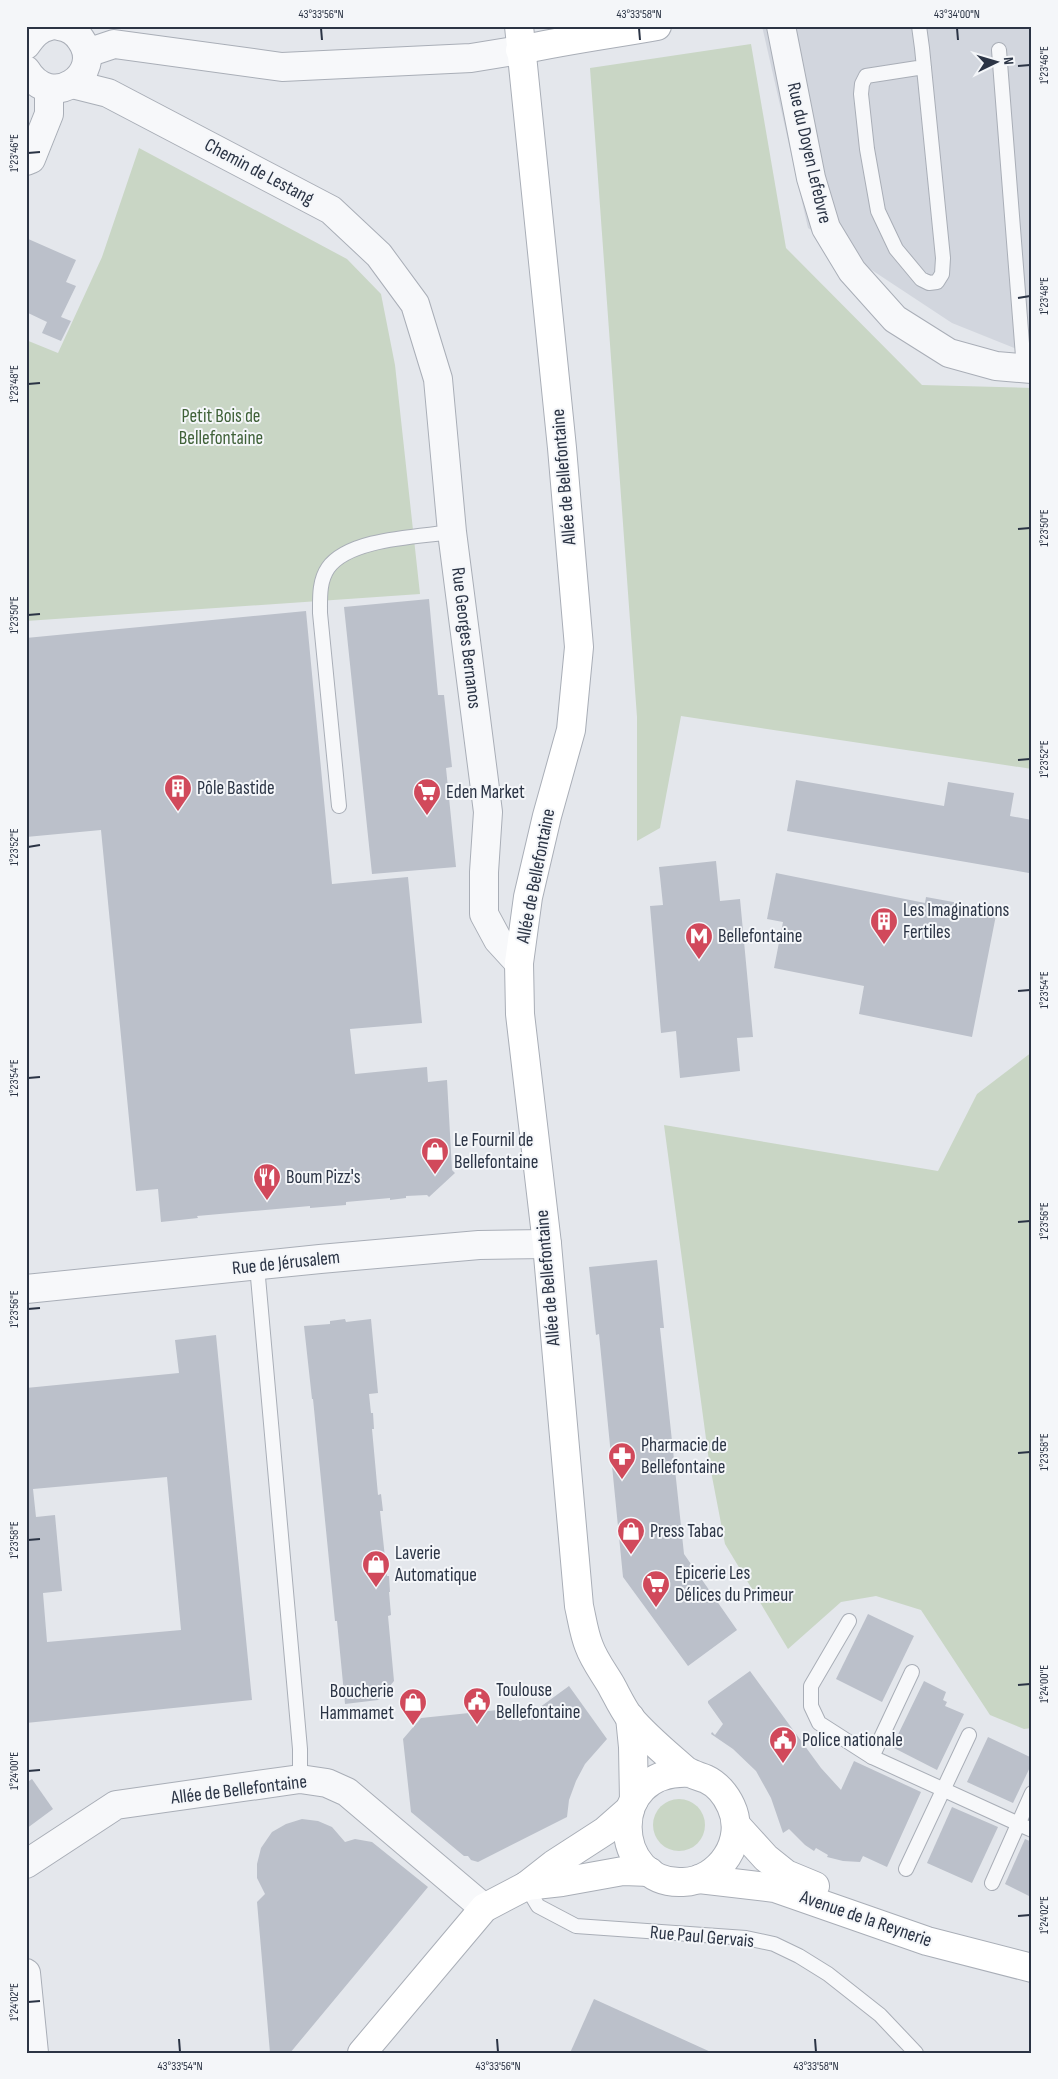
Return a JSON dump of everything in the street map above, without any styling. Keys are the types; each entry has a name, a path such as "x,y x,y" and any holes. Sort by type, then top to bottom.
{"street":[{"path":"26,45 32,36 41,29 50,26"},
{"path":"26,70 39,85 61,86 80,77 86,66 87,53 84,44 73,31 59,26"},
{"path":"87,53 114,44 282,68 471,58 520,38 572,39 598,37 657,26"},
{"name":"Rue du Doyen Lefebvre","path":"781,26 811,178 826,228 852,272 895,319 949,353 996,366 1028,369"},
{"name":"Allée de Bellefontaine","path":"520,38 562,448 579,646 571,730 547,816 528,897 519,964 520,1014 546,1244 579,1606 588,1646 630,1717 664,1752 690,1773"},
{"path":"26,161 31,158 61,86"},
{"name":"Chemin de Lestang","path":"61,86 108,93 331,210 379,255 414,304"},
{"name":"Rue Georges Bernanos","path":"414,304 438,379 452,532 488,812 484,872 484,914 498,940 519,964"},
{"name":"Rue de Jérusalem","path":"26,1289 478,1245 546,1244"},
{"name":"Allée de Bellefontaine","path":"630,1717 634,1747 632,1805"},
{"path":"362,2053 484,1908 526,1886 554,1864 605,1832 632,1805 640,1791 657,1778 679,1773 690,1773 707,1779 722,1791 732,1807 736,1826 734,1843 727,1858 715,1871 699,1879 682,1882 666,1880 650,1872 638,1860 629,1844 627,1827 632,1805"},
{"name":"Allée de Bellefontaine","path":"26,1864 116,1805 300,1779 327,1783 347,1792 484,1908"},
{"name":"Avenue de la Reynerie","path":"736,1826 766,1858 786,1874 867,1906 1032,1950"},
{"path":"526,1886 562,1882 623,1871 650,1872"},
{"name":"Avenue de la Reynerie","path":"699,1879 774,1888 927,1941 1032,1968"},
{"path":"26,1973 34,2053"}],"lane":[{"path":"919,26 924,68 943,258 942,274 937,282 921,279 896,249 878,211 867,150 861,94 862,84 866,76 924,68"},
{"path":"1000,50 1028,369"},
{"path":"339,806 320,613 320,592 328,568 347,552 380,542 452,532"},
{"path":"257,1266 300,1749 300,1779"},
{"path":"849,1621 811,1686 811,1706 819,1723 872,1757 1032,1830"},
{"path":"872,1757 912,1672"},
{"path":"906,1869 969,1735"},
{"path":"992,1882 1032,1793"},
{"name":"Rue Paul Gervais","path":"526,1886 538,1906 576,1926 746,1938 774,1944 799,1956 828,1974 880,2015 916,2053"}],"shaded area":[{"path":"762,26 1032,26 1032,355 952,323 808,228"}],"green space":[{"path":"751,44 786,248 922,385 1032,388 1032,769 681,716 660,828 637,841 637,717 590,68"},
{"name":"Petit Bois de Bellefontaine","path":"139,148 347,259 381,294 395,365 420,594 26,621 26,340 58,353 102,257"},
{"path":"1032,1052 1032,1728 1024,1729 990,1715 921,1610 876,1596 841,1602 788,1649 725,1544 709,1461 664,1125 938,1171 977,1094"},
{"path":"674,1799 684,1799 694,1803 701,1810 705,1825 701,1840 694,1847 684,1851 674,1851 664,1847 657,1840 653,1830 653,1820 657,1810 664,1803"}],"building":[{"path":"26,238 76,260 66,282 76,286 61,317 71,321 61,341 42,333 47,322 26,312"},
{"path":"429,599 438,695 444,695 452,767 446,768 456,867 372,874 344,607"},
{"path":"306,611 332,884 408,877 422,1023 350,1029 355,1074 427,1067 428,1082 447,1080 452,1170 455,1173 429,1197 427,1195 406,1196 406,1198 390,1200 390,1198 346,1202 346,1205 310,1208 310,1206 197,1216 198,1218 161,1222 158,1189 136,1191 101,830 26,837 26,638"},
{"path":"796,780 944,806 948,782 1014,793 1010,816 1032,820 1032,857 1029,873 787,831"},
{"path":"716,861 720,901 740,899 753,1037 737,1038 740,1071 680,1078 676,1031 661,1033 650,906 663,905 659,867"},
{"name":"Les Imaginations Fertiles","path":"776,873 925,903 926,897 997,910 972,1037 859,1014 864,986 774,968 783,922 767,919"},
{"path":"657,1260 664,1328 660,1328 684,1554 737,1630 688,1666 623,1577 599,1334 596,1335 589,1267"},
{"path":"345,1319 346,1322 371,1319 378,1393 369,1394 371,1413 373,1413 374,1429 372,1429 378,1495 381,1494 383,1511 380,1511 387,1576 389,1576 391,1615 388,1616 394,1681 378,1700 345,1704 304,1326 330,1324 330,1321"},
{"path":"216,1335 252,1700 26,1723 26,1388 179,1373 175,1340","holes":["167,1477 181,1630 47,1642 43,1593 62,1591 55,1515 36,1517 33,1489"]},
{"path":"868,1614 914,1636 882,1702 836,1679"},
{"name":"Police nationale","path":"750,1671 821,1768 841,1790 854,1761 921,1792 887,1867 863,1856 860,1862 843,1861 827,1857 828,1855 816,1848 814,1851 805,1845 789,1829 783,1833 771,1798 756,1771 733,1749 711,1734 712,1732 715,1735 723,1724 708,1701"},
{"path":"924,1681 946,1692 943,1700 947,1702 945,1706 964,1714 937,1770 892,1747"},
{"path":"569,1686 607,1739 585,1764 576,1781 569,1800 567,1817 478,1862 471,1860 468,1856 464,1856 411,1812 403,1739 421,1718 517,1708 519,1721 521,1721"},
{"path":"988,1737 1032,1758 1032,1763 1013,1803 967,1782"},
{"path":"32,1779 53,1809 26,1829 26,1783"},
{"path":"952,1807 998,1827 972,1883 927,1863"},
{"path":"302,1819 318,1821 332,1827 345,1842 355,1839 372,1842 428,1887 290,2053 270,2053 257,1902 265,1894 257,1878 257,1864 261,1848 272,1832 286,1824"},
{"path":"1025,1839 1032,1842 1032,1889 1029,1896 1005,1884"},
{"path":"594,1999 713,2053 570,2053"}],"place":[{"name":"Pôle Bastide","path":"178,812"},
{"name":"Eden Market","path":"427,816"},
{"name":"Les Imaginations Fertiles","path":"884,945"},
{"name":"Bellefontaine","path":"699,960"},
{"name":"Le Fournil de Bellefontaine","path":"435,1175"},
{"name":"Boum Pizz's","path":"267,1201"},
{"name":"Pharmacie de Bellefontaine","path":"622,1480"},
{"name":"Press Tabac","path":"631,1555"},
{"name":"Laverie Automatique","path":"376,1588"},
{"name":"Epicerie Les Délices du Primeur","path":"656,1608"},
{"name":"Toulouse Bellefontaine","path":"477,1725"},
{"name":"Boucherie Hammamet","path":"413,1726"},
{"name":"Police nationale","path":"783,1764"}]}
